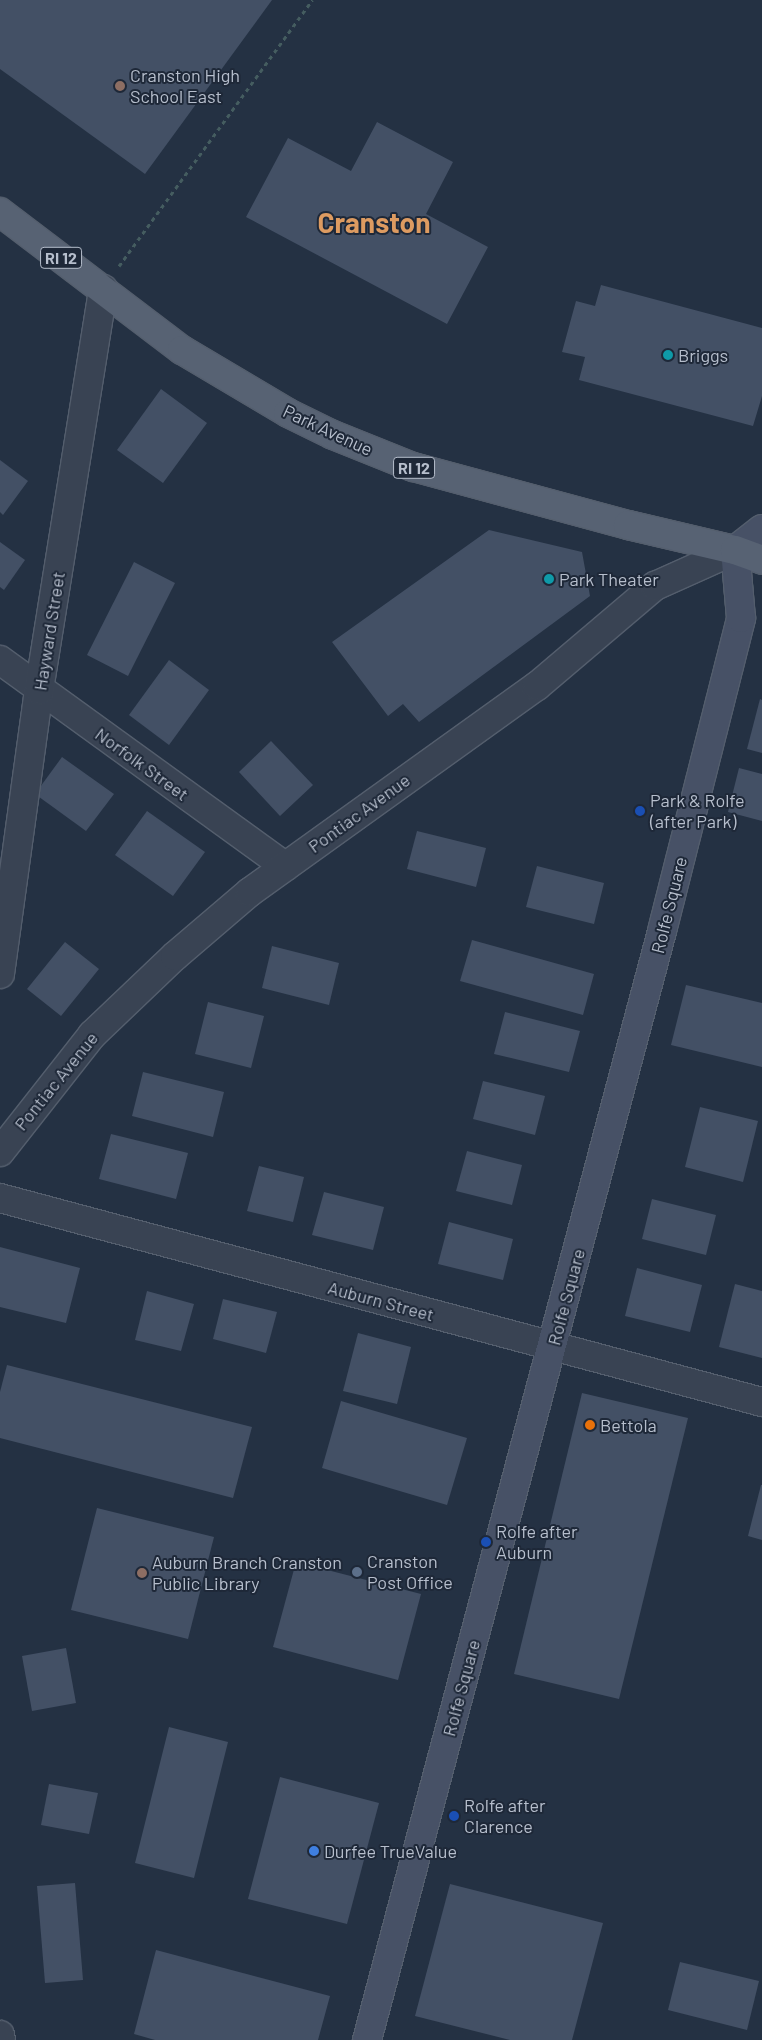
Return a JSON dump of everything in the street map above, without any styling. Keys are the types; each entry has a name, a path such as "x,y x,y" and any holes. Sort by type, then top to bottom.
{"main road":[{"name":"Park Avenue","path":"0,212 182,350 288,413 334,435 413,467 628,525 734,550 762,560"},
{"name":"Pontiac Avenue","path":"734,550 762,529"},
{"name":"Rolfe Square","path":"367,2040 552,1346 741,618 734,550"}],"street":[{"name":"Hayward Street","path":"0,974 39,690 103,289"},
{"name":"Pontiac Avenue","path":"0,1152 92,1035 175,956 285,866 537,686 655,586 734,550"},
{"name":"Norfolk Street","path":"0,660 285,866"},
{"name":"Auburn Street","path":"0,1198 762,1402"},
{"path":"0,2040 0,2035 19,2040"}],"path":[{"path":"103,289 312,0"}],"building":[{"path":"0,0 272,0 145,174 0,69"},
{"path":"377,122 453,162 426,214 488,247 447,324 246,217 288,138 351,171"},
{"name":"Briggs","path":"601,285 762,328 762,396 753,426 579,380 585,357 562,352 576,301 595,306"},
{"path":"161,389 207,423 163,483 117,450"},
{"path":"0,460 28,481 3,515 0,512"},
{"path":"489,530 582,552 590,596 419,722 403,704 388,716 332,642"},
{"path":"0,542 25,560 4,590 0,587"},
{"path":"134,562 175,583 128,676 87,655"},
{"path":"169,660 209,690 169,745 129,715"},
{"path":"760,699 762,700 762,753 747,749"},
{"path":"271,741 313,785 280,816 239,772"},
{"path":"62,757 114,794 86,831 35,794"},
{"path":"739,768 762,774 762,821 728,812"},
{"path":"147,811 205,852 173,896 115,855"},
{"path":"417,831 486,848 476,887 407,869"},
{"path":"537,866 604,883 594,924 526,907"},
{"path":"472,940 594,974 583,1015 460,981"},
{"path":"65,942 99,969 61,1016 27,989"},
{"path":"272,946 339,963 329,1005 262,988"},
{"path":"686,985 762,1003 762,1067 671,1045"},
{"path":"208,1002 264,1016 251,1068 195,1054"},
{"path":"505,1012 580,1031 569,1072 494,1054"},
{"path":"143,1072 224,1092 213,1137 132,1116"},
{"path":"483,1081 545,1096 535,1135 473,1119"},
{"path":"700,1107 758,1121 743,1182 685,1167"},
{"path":"111,1134 188,1153 176,1199 99,1179"},
{"path":"467,1151 522,1165 512,1205 456,1191"},
{"path":"259,1166 304,1177 293,1222 247,1211"},
{"path":"324,1192 384,1207 373,1250 312,1235"},
{"path":"652,1199 716,1215 706,1255 642,1239"},
{"path":"449,1222 513,1239 503,1280 438,1264"},
{"path":"0,1247 80,1268 66,1323 0,1307"},
{"path":"637,1268 702,1285 690,1332 625,1316"},
{"path":"735,1284 762,1291 762,1358 719,1347"},
{"path":"147,1291 194,1304 181,1351 135,1340"},
{"path":"223,1299 277,1312 266,1353 213,1339"},
{"path":"358,1333 411,1347 397,1404 343,1391"},
{"path":"7,1365 252,1427 233,1498 0,1438 0,1392"},
{"path":"582,1393 688,1418 619,1699 514,1674"},
{"path":"341,1401 467,1438 447,1505 322,1468"},
{"path":"762,1485 762,1540 748,1536"},
{"name":"Auburn Branch Cranston Public Library","path":"97,1508 214,1537 188,1639 71,1610"},
{"path":"296,1562 421,1594 398,1680 273,1647"},
{"path":"66,1648 76,1703 32,1711 22,1656"},
{"path":"169,1727 228,1742 194,1878 135,1863"},
{"name":"Durfee TrueValue","path":"280,1777 379,1803 347,1924 248,1899"},
{"path":"49,1784 98,1793 89,1834 41,1825"},
{"path":"75,1883 83,1980 45,1983 37,1886"},
{"path":"450,1884 603,1923 572,2040 510,2040 415,2016"},
{"path":"156,1950 330,1996 318,2040 155,2040 134,2034"},
{"path":"680,1962 759,1981 747,2030 668,2010"}],"place":[{"name":"Cranston High School East","path":"120,86"},
{"name":"Briggs","path":"668,355"},
{"name":"Park Theater","path":"549,579"},
{"name":"Park & Rolfe (after Park)","path":"640,811"},
{"name":"Bettola","path":"590,1425"},
{"name":"Rolfe after Auburn","path":"486,1542"},
{"name":"Cranston Post Office","path":"357,1572"},
{"name":"Auburn Branch Cranston Public Library","path":"142,1573"},
{"name":"Rolfe after Clarence","path":"454,1816"},
{"name":"Durfee TrueValue","path":"314,1851"}],"district":[{"name":"Cranston","path":"374,222"}]}
